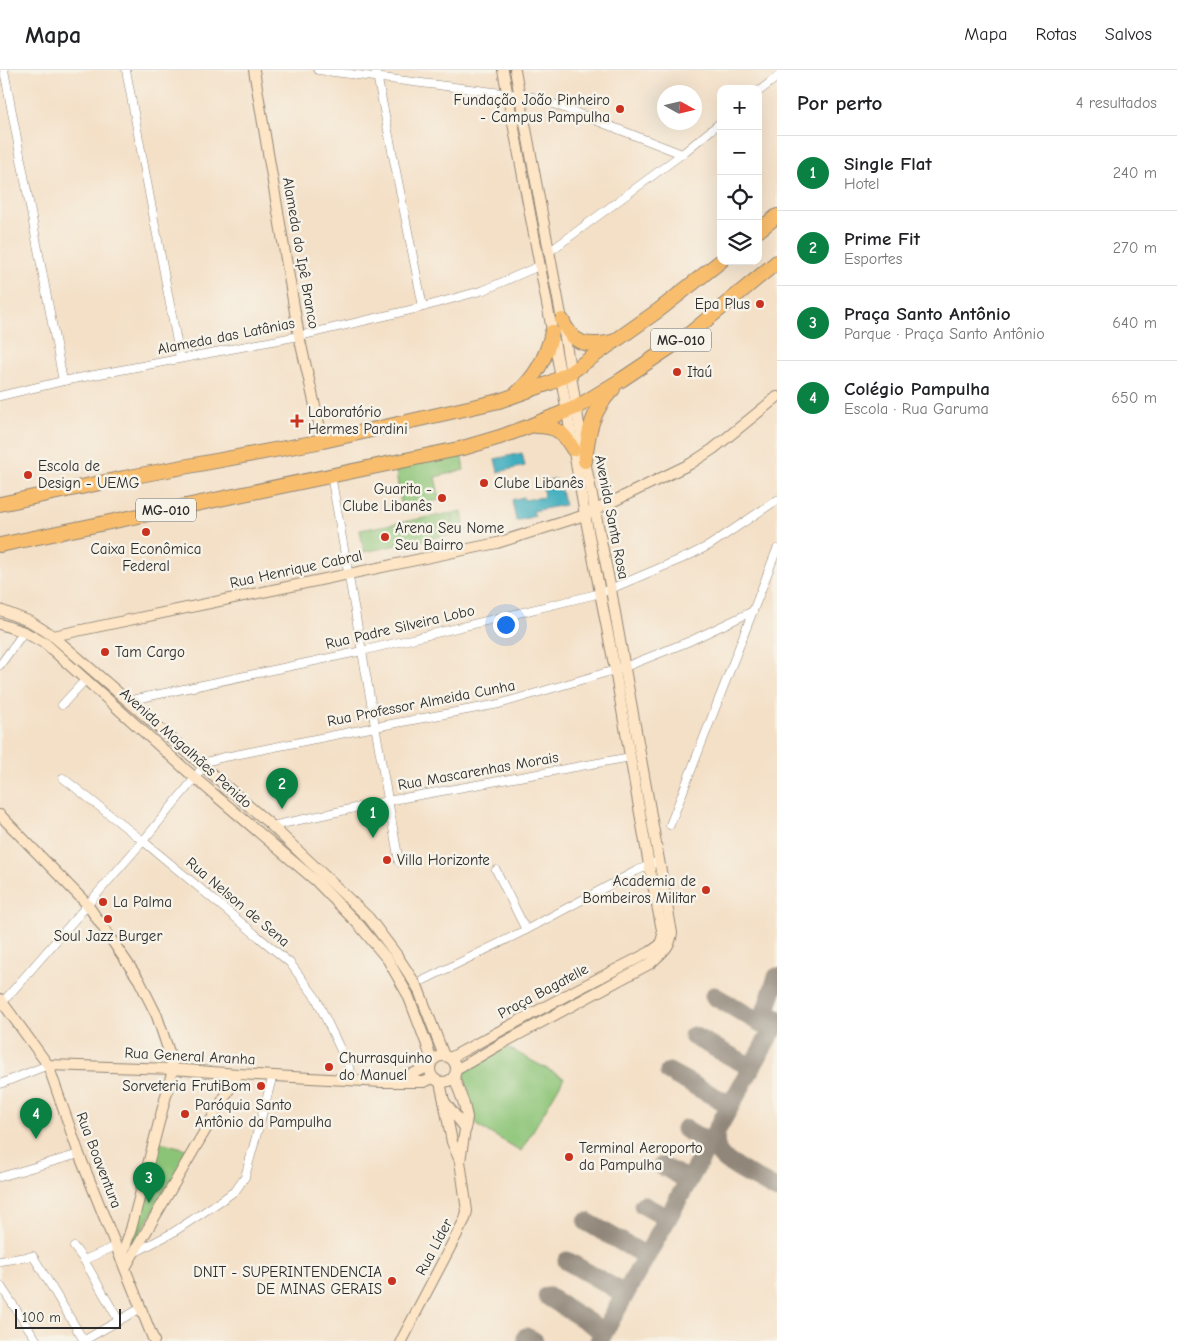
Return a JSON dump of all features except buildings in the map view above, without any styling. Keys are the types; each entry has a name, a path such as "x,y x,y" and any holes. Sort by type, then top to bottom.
{"highway":[{"path":"762,228 777,216"},
{"name":"MG-010","path":"0,545 463,448 500,437 572,410 621,380 687,336 777,262"},
{"name":"MG-010","path":"0,504 124,478 323,441 513,397 566,375 659,310 717,264"},
{"path":"562,320 571,336 578,341 598,345 615,341"},
{"path":"513,397 526,385 541,363 547,352 552,332"},
{"path":"585,461 587,441 593,418 605,397 621,380"},
{"path":"530,426 547,426 560,431 573,449"}],"street":[{"path":"4,70 62,381"},
{"path":"126,70 180,358"},
{"name":"Alameda do Ipê Branco","path":"254,70 299,336 323,441"},
{"path":"318,70 377,74 546,100 682,154"},
{"name":"Avenida Santa Rosa","path":"503,70 552,332 566,375"},
{"name":"Avenida Santa Rosa","path":"515,70 562,320 566,375 572,410 596,511 611,590 631,757 672,933 671,941 667,948 651,963"},
{"path":"377,74 423,307"},
{"path":"762,89 777,77"},
{"path":"549,252 682,154 717,125"},
{"name":"Alameda das Latânias","path":"0,396 62,381 299,336 423,307 484,290 539,266"},
{"name":"Rua Henrique Cabral","path":"53,636 497,543 585,515 690,464 777,397"},
{"name":"Avenida Santa Rosa","path":"572,410 573,449 601,593 620,669 654,862 663,934 660,945 650,952"},
{"path":"331,475 399,862"},
{"name":"Rua Padre Silveira Lobo","path":"127,701 362,651 611,590 710,545 777,500"},
{"path":"670,825 777,549"},
{"name":"Avenida Magalhães Penido","path":"0,610 31,622 53,636 272,826 369,918 418,988 447,1057"},
{"name":"Rua Professor Almeida Cunha","path":"203,766 210,761 220,758 499,704 620,669 690,641 753,612"},
{"name":"Avenida Magalhães Penido","path":"0,624 24,632 46,644 195,778 316,881 359,925 388,960 408,995 427,1045 431,1064"},
{"path":"0,665 24,632"},
{"path":"62,705 86,679"},
{"name":"Rua Mascarenhas Morais","path":"272,826 387,801 631,757"},
{"path":"1,1001 143,840 203,766"},
{"name":"Rua Nelson de Sena","path":"63,778 143,840 290,963 316,998 355,1080"},
{"path":"0,815 87,904 139,980 157,1016 170,1055 173,1069 123,1263"},
{"path":"424,980 526,930 654,862"},
{"path":"496,870 526,930"},
{"name":"Praça Bagatelle","path":"447,1057 650,952"},
{"name":"Praça Bagatelle","path":"455,1074 506,1041 651,963"},
{"name":"Rua Boaventura","path":"1,1001 48,1065 79,1154 154,1341"},
{"path":"447,1057 456,1066 455,1074 448,1082 437,1080 431,1075 431,1064 437,1058 447,1057"},
{"name":"Rua General Aranha","path":"382,1082 410,1075 431,1064"},
{"name":"Rua General Aranha","path":"0,1084 48,1065 173,1069 382,1082 424,1082 437,1080"},
{"path":"123,1263 132,1254 238,1074"},
{"name":"Rua Líder","path":"455,1074 467,1117 460,1161"},
{"path":"132,1254 172,1233 236,1190 245,1177 273,1075"},
{"name":"Rua Líder","path":"401,1341 465,1219 467,1211 460,1161 452,1142 444,1101 437,1080"},
{"name":"Rua Líder","path":"444,1101 466,1129"},
{"path":"0,1177 79,1154"},
{"path":"84,1260 116,1246"},
{"path":"74,1247 84,1260 119,1321"},
{"path":"0,1261 33,1256 84,1341 141,1308"},
{"path":"0,1285 37,1341"}],"green space":[{"path":"461,453 464,470 435,477 440,500 402,508 395,467"},
{"path":"462,511 465,531 455,533 452,513"},
{"path":"451,513 454,534 364,552 360,530"},
{"path":"501,1044 564,1078 521,1151 476,1125 460,1076 463,1065"},
{"path":"157,1141 190,1150 126,1256"}],"water":[{"path":"522,453 525,466 498,472 495,459"},
{"path":"554,479 558,481 565,505 533,511 535,516 516,521 512,500 523,497 524,500 544,497 542,482"}],"taxiway":[{"path":"777,977 765,1013 777,1019"},
{"path":"714,996 773,1030"},
{"path":"599,1341 777,1022"},
{"path":"693,1036 751,1067"},
{"path":"669,1072 730,1105"},
{"path":"685,1129 709,1143"},
{"path":"716,1130 717,1150 723,1157 777,1190"},
{"path":"662,1166 688,1180"},
{"path":"643,1205 667,1218"},
{"path":"587,1222 646,1256"},
{"path":"567,1261 625,1294"},
{"path":"547,1296 604,1332"},
{"path":"526,1337 534,1341"}],"place":[{"name":"Fundação João Pinheiro - Campus Pampulha","path":"620,109"},
{"name":"Epa Plus","path":"760,304"},
{"name":"Itaú","path":"677,372"},
{"name":"Laboratório Hermes Pardini","path":"297,421"},
{"name":"Escola de Design - UEMG","path":"28,475"},
{"name":"Clube Libanês","path":"484,483"},
{"name":"Guarita - Clube Libanês","path":"442,498"},
{"name":"Caixa Econômica Federal","path":"146,532"},
{"name":"Arena Seu Nome Seu Bairro","path":"385,537"},
{"name":"Tam Cargo","path":"105,652"},
{"name":"Prime Fit","path":"282,809"},
{"name":"Single Flat","path":"373,838"},
{"name":"Villa Horizonte","path":"387,860"},
{"name":"Academia de Bombeiros Militar","path":"706,890"},
{"name":"La Palma","path":"103,902"},
{"name":"Soul Jazz Burger","path":"108,919"},
{"name":"Churrasquinho do Manuel","path":"329,1067"},
{"name":"Sorveteria FrutiBom","path":"261,1086"},
{"name":"Paróquia Santo Antônio da Pampulha","path":"185,1114"},
{"name":"Colégio Pampulha","path":"36,1139"},
{"name":"Terminal Aeroporto da Pampulha","path":"569,1157"},
{"name":"Praça Santo Antônio","path":"149,1203"},
{"name":"DNIT - SUPERINTENDENCIA DE MINAS GERAIS","path":"392,1281"}]}
